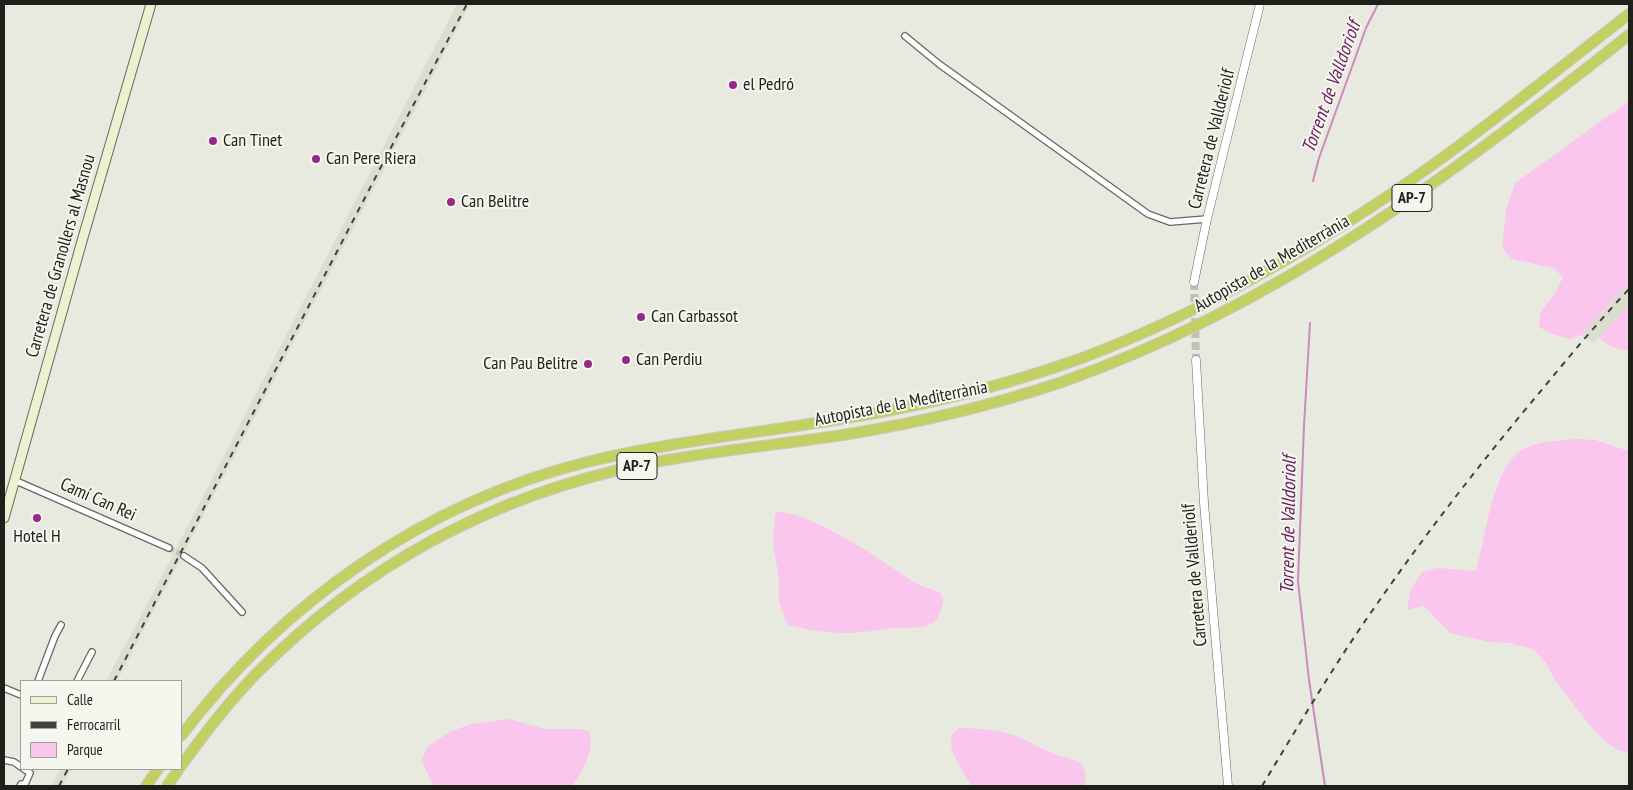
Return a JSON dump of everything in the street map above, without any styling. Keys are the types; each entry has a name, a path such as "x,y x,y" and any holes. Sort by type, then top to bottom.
{"highway":[{"name":"Autopista de la Mediterrània","path":"182,735 239,667 276,630 308,602 367,559 435,519 525,481 586,463 643,451 843,419 936,401 985,389 1037,373 1125,341 1172,320 1242,284 1302,250 1356,216 1445,155 1629,14"},
{"name":"Autopista de la Mediterrània","path":"182,764 225,708 288,644 322,614 378,572 442,535 507,504 589,477 646,464 845,434 940,416 1028,393 1132,355 1217,316 1288,278 1372,225 1499,135 1629,35"},
{"path":"146,786 157,770"},
{"name":"Autopista de la Mediterrània","path":"167,786 178,770"}],"main road":[{"name":"Carretera de Granollers al Masnou","path":"4,518 151,4"}],"street":[{"name":"Carretera de Vallderiolf","path":"1194,282 1207,219 1260,4"},
{"path":"905,36 939,64 1148,214 1170,222 1207,219"},
{"name":"Carretera de Vallderiolf","path":"1196,360 1204,503 1228,786"},
{"name":"Camí Can Rei","path":"14,480 169,548"},
{"path":"184,556 202,568 242,612"},
{"path":"38,680 61,625"},
{"path":"78,680 92,652"},
{"path":"4,688 20,696"},
{"path":"4,760 14,762 20,766"},
{"path":"20,786 25,784 30,773 26,770"}],"shaded area":[{"path":"457,4 470,4 118,680 107,680"},
{"path":"1629,283 1629,305 1594,343 1581,335"},
{"path":"59,770 70,770 62,786 51,786"}],"green space":[{"path":"1629,101 1629,283 1581,335 1570,339 1552,334 1539,327 1540,313 1555,293 1563,277 1553,268 1512,259 1502,248 1506,211 1515,183"},
{"path":"1629,305 1629,351 1612,347 1599,338"},
{"path":"1576,439 1595,440 1629,451 1629,753 1618,750 1605,741 1592,728 1554,679 1546,663 1533,649 1450,633 1424,606 1407,610 1411,589 1422,572 1438,568 1476,571 1496,490 1502,475 1519,452 1539,444"},
{"path":"777,512 791,514 826,528 863,548 921,586 940,593 943,601 938,617 931,624 922,627 854,633 825,632 788,625 779,601 779,578 773,543 775,515"},
{"path":"509,719 545,729 580,729 589,731 590,746 587,760 572,786 434,786 422,759 427,747 448,733 470,724"},
{"path":"960,728 1007,733 1044,750 1075,760 1084,769 1086,778 1084,786 972,786 954,756 952,747 951,739"}],"waterway":[{"name":"Torrent de Valldoriolf","path":"1313,181 1319,158 1366,28 1378,4"},
{"name":"Torrent de Valldoriolf","path":"1310,323 1298,581 1309,680 1325,786"}],"tunnel":[{"path":"1194,282 1196,360"},
{"path":"169,548 184,556"}],"railway":[{"path":"115,680 467,4"},
{"path":"1262,786 1347,649 1417,548 1523,412 1629,289"},
{"path":"59,786 67,770"}],"place":[{"name":"el Pedró","path":"733,85"},
{"name":"Can Tinet","path":"213,141"},
{"name":"Can Pere Riera","path":"316,159"},
{"name":"Can Belitre","path":"451,202"},
{"name":"Can Carbassot","path":"641,317"},
{"name":"Can Perdiu","path":"626,360"},
{"name":"Can Pau Belitre","path":"588,364"},
{"name":"Hotel H","path":"37,518"}]}
